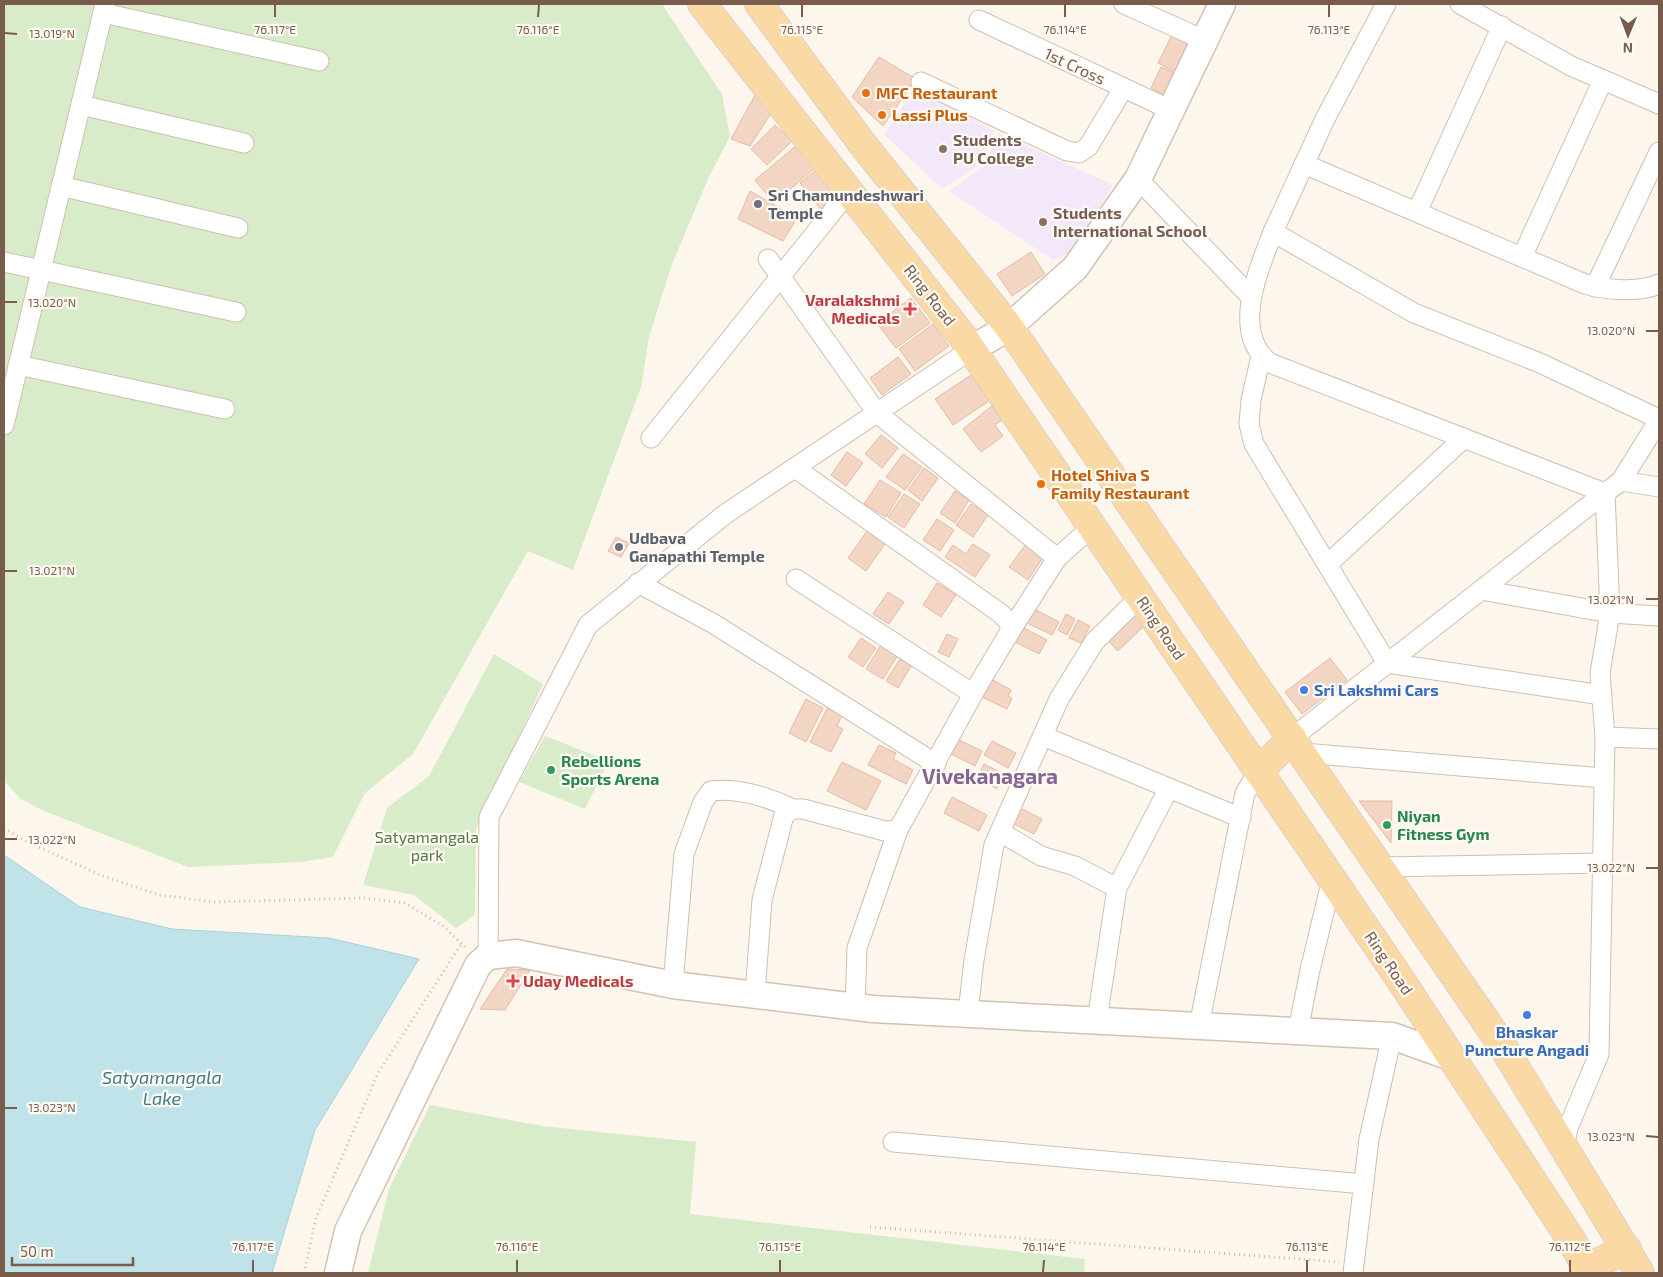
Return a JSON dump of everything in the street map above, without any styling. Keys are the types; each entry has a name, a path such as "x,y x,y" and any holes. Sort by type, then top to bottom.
{"main road":[{"name":"Ring Road","path":"702,4 972,349 1451,1057 1572,1241 1587,1272"},
{"path":"759,4 864,146 1009,327 1502,1045 1640,1273"},
{"path":"1259,771 1298,746"},
{"path":"1587,1272 1627,1249"}],"street":[{"path":"1124,4 1204,40"},
{"path":"338,1273 348,1231 483,961 490,816 588,625 724,515 972,349 1009,327 1075,268 1138,179 1222,4"},
{"path":"1386,4 1325,119 1273,232 1251,297 1250,313 1254,345 1261,356 1270,363 1605,493"},
{"path":"1460,4 1571,66 1659,104"},
{"path":"4,425 6,403 18,365 104,8 319,61"},
{"name":"1st Cross","path":"979,20 1122,89 1171,110"},
{"path":"1418,212 1502,26"},
{"path":"1522,257 1603,80"},
{"path":"921,82 1067,151 1079,153 1088,147 1122,89"},
{"path":"81,105 244,142"},
{"path":"1595,287 1659,152"},
{"path":"1304,164 1595,287 1640,288 1659,284"},
{"path":"1138,179 1251,297"},
{"path":"61,186 238,228"},
{"path":"651,438 849,191"},
{"path":"1273,232 1414,313 1540,363 1659,420 1621,481 1388,663 1298,746"},
{"path":"768,259 877,413 1057,558"},
{"path":"4,262 236,312"},
{"path":"1261,356 1251,400 1249,424 1254,444 1388,663"},
{"path":"18,365 225,409"},
{"path":"1328,564 1464,438"},
{"path":"795,468 1000,613 1008,621 1011,630"},
{"path":"1621,481 1659,486"},
{"path":"1564,1148 1568,1128 1599,1054 1605,737 1600,673 1610,613 1605,493"},
{"path":"855,1006 857,948 898,830 973,694 1057,558 1092,527"},
{"path":"796,579 973,694"},
{"path":"638,584 714,624 936,764"},
{"path":"1481,590 1610,613 1659,616"},
{"path":"968,1014 974,960 994,846 1059,699 1095,641 1140,596"},
{"path":"1388,663 1602,695"},
{"path":"1043,736 1241,818"},
{"path":"1605,737 1659,739"},
{"path":"1298,746 1604,778"},
{"path":"1199,1026 1245,793 1259,771"},
{"path":"1097,1020 1117,888 1169,788"},
{"path":"673,985 684,854 703,802 711,791 721,790 755,795 793,809 885,831 898,830"},
{"path":"754,994 762,900 784,815 793,809"},
{"path":"1000,832 1041,856 1075,866 1117,888"},
{"path":"1381,867 1603,862"},
{"path":"1298,1031 1310,970 1332,879"},
{"path":"483,961 516,953 673,985 855,1006 968,1014 1392,1036 1451,1057"},
{"path":"1354,1268 1369,1139 1392,1036"},
{"path":"893,1142 1364,1184"}],"path":[{"path":"4,828 23,840 103,876 159,895 214,902 365,898 405,903 442,926 483,961"},
{"path":"304,1273 316,1218 378,1073 462,943"},
{"path":"870,1227 1354,1268"}],"shaded area":[{"name":"Students PU College","path":"915,88 994,131 979,165 942,189 884,134"},
{"name":"Students International School","path":"999,133 1113,185 1070,253 1053,260 949,191 983,167"}],"green space":[{"path":"4,4 662,4 722,94 730,136 708,179 672,264 649,337 641,387 573,570 528,551 413,754 365,793 333,857 301,862 188,867 44,811 21,799 4,781"},
{"name":"Satyamangala park","path":"494,654 543,684 476,829 475,915 456,928 414,895 363,885 387,808 429,776"},
{"path":"545,736 609,761 585,809 519,782"},
{"path":"430,1105 542,1126 696,1142 690,1214 1085,1259 1084,1273 368,1273 389,1189"}],"water":[{"name":"Satyamangala Lake","path":"4,855 80,907 172,929 329,938 419,959 315,1130 272,1273 4,1273"}],"building":[{"path":"1172,35 1192,45 1177,73 1158,63"},
{"path":"879,57 916,79 883,126 852,97"},
{"path":"1161,67 1177,74 1167,96 1151,88"},
{"path":"755,95 772,112 750,146 731,139"},
{"path":"775,125 792,141 767,165 751,149"},
{"path":"797,145 816,167 774,203 755,180"},
{"path":"817,169 839,197 822,211 800,183"},
{"name":"Sri Chamundeshwari Temple","path":"750,191 797,218 783,241 738,219"},
{"path":"1031,252 1045,274 1012,296 997,274"},
{"path":"911,298 930,323 896,348 877,323"},
{"path":"933,324 949,346 915,371 899,349"},
{"path":"898,357 911,374 882,395 870,378"},
{"path":"971,375 989,401 953,425 935,399"},
{"path":"992,406 1002,420 995,425 1003,436 981,452 963,429"},
{"path":"881,435 898,448 882,468 865,454"},
{"path":"847,452 863,463 846,486 831,475"},
{"path":"903,454 922,467 905,490 886,477"},
{"path":"924,468 938,478 922,501 908,490"},
{"path":"880,480 901,493 886,517 864,504"},
{"path":"955,491 969,500 955,523 940,513"},
{"path":"904,494 920,504 904,528 888,517"},
{"path":"971,504 988,515 973,537 956,525"},
{"path":"937,519 954,530 940,551 923,540"},
{"path":"867,531 885,544 866,571 848,558"},
{"name":"Udbava Ganapathi Temple","path":"616,537 629,543 621,557 608,551"},
{"path":"973,544 990,555 975,577 945,557 953,545 966,554"},
{"path":"1026,544 1044,556 1028,580 1009,567"},
{"path":"937,583 956,595 941,617 923,605"},
{"path":"888,592 904,602 889,624 873,614"},
{"path":"1034,609 1059,622 1052,635 1027,623"},
{"path":"1134,613 1145,625 1118,651 1106,639"},
{"path":"1066,614 1075,619 1067,635 1058,630"},
{"path":"1078,620 1090,626 1081,643 1069,638"},
{"path":"1020,626 1047,640 1039,654 1013,641"},
{"path":"947,634 958,639 949,657 938,652"},
{"path":"861,638 876,648 863,667 848,657"},
{"path":"881,645 898,655 883,679 866,669"},
{"path":"1330,658 1347,680 1302,714 1285,692"},
{"path":"900,659 911,666 898,688 886,681"},
{"path":"991,679 1011,690 1008,696 1012,698 1007,709 982,697"},
{"path":"806,699 823,708 806,742 789,733"},
{"path":"828,707 842,715 837,726 843,729 831,752 810,742"},
{"path":"957,739 982,751 975,766 949,753"},
{"path":"992,741 1016,753 1008,768 984,755"},
{"path":"879,745 896,753 893,759 913,770 906,784 868,765"},
{"path":"842,762 881,781 866,810 827,791"},
{"path":"984,764 1004,774 997,789 977,778"},
{"path":"952,797 987,815 979,831 944,813"},
{"path":"1359,801 1392,801 1391,843"},
{"path":"1018,807 1042,819 1034,834 1010,822"},
{"path":"507,969 530,970 505,1010 480,1009"}],"place":[{"name":"MFC Restaurant","path":"866,93"},
{"name":"Lassi Plus","path":"882,115"},
{"name":"Students PU College","path":"943,149"},
{"name":"Sri Chamundeshwari Temple","path":"758,204"},
{"name":"Students International School","path":"1043,222"},
{"name":"Varalakshmi Medicals","path":"910,309"},
{"name":"Hotel Shiva S Family Restaurant","path":"1041,484"},
{"name":"Udbava Ganapathi Temple","path":"619,547"},
{"name":"Sri Lakshmi Cars","path":"1304,690"},
{"name":"Rebellions Sports Arena","path":"551,770"},
{"name":"Niyan Fitness Gym","path":"1387,825"},
{"name":"Uday Medicals","path":"513,981"},
{"name":"Bhaskar Puncture Angadi","path":"1527,1015"}],"district":[{"name":"Vivekanagara","path":"990,777"}]}
